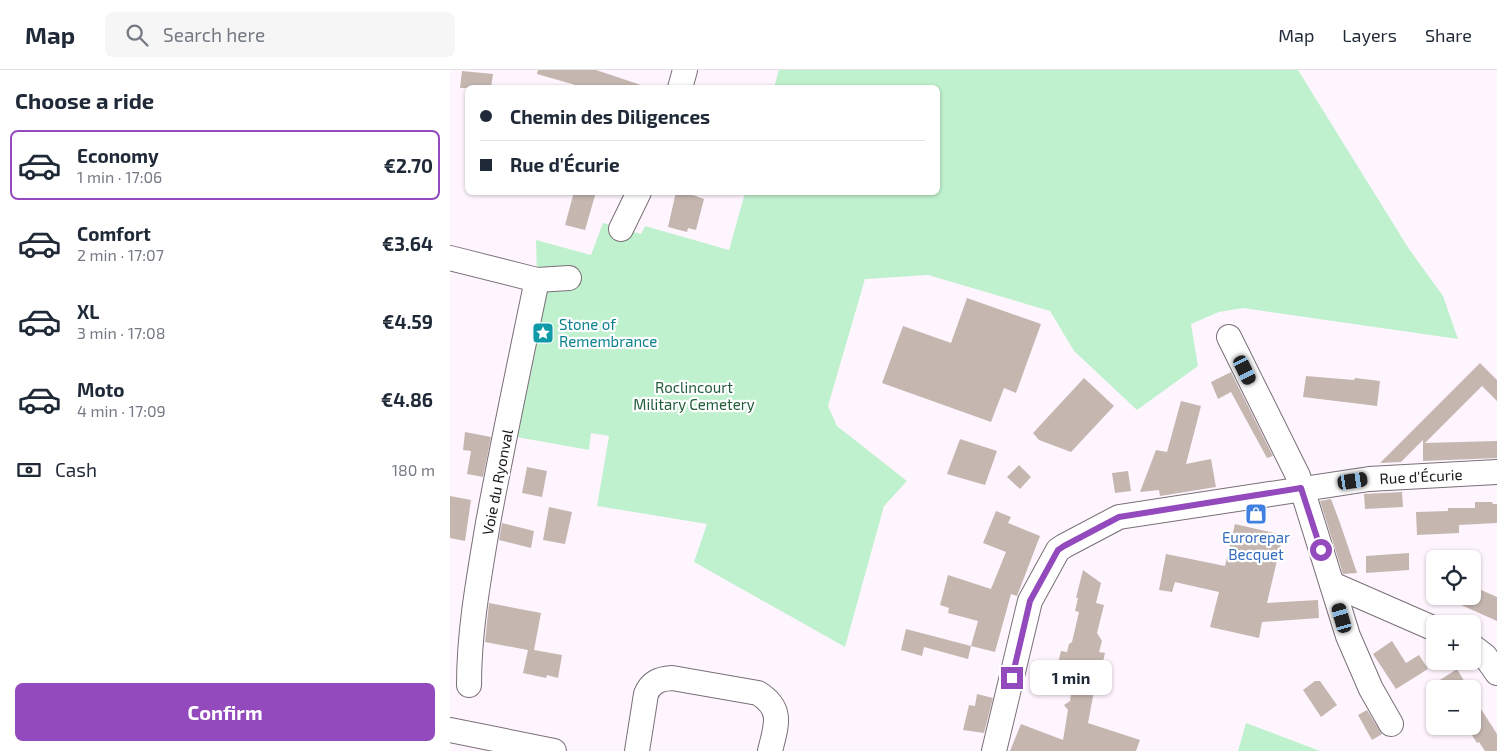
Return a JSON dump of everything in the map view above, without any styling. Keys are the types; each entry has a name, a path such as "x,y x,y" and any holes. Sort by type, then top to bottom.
{"street":[{"path":"622,229 639,195"},
{"path":"450,258 537,280 569,278"},
{"name":"Voie du Ryonval","path":"469,685 469,648 486,533 537,280"},
{"path":"1229,337 1298,476 1348,636 1371,689 1391,724"},
{"name":"Rue d'Écurie","path":"994,751 1030,601 1058,550 1119,517 1369,478 1497,472"},
{"path":"1332,584 1426,626"},
{"path":"1481,653 1497,672"},
{"path":"637,751 649,688 654,682 672,678 758,693 764,697 771,704 777,720 770,751"},
{"path":"450,730 554,751"}],"green space":[{"name":"Roclincourt Military Cemetery","path":"779,70 1298,70 1409,249 1443,296 1458,339 1243,308 1219,312 1191,324 1198,366 1137,410 1074,351 1050,311 928,275 865,279 828,406 837,426 907,481 884,506 845,647 694,562 707,524 597,506 609,436 591,433 589,450 505,435 537,280 536,240 591,255 603,223 641,234 645,226 729,250 744,195 940,195 940,85 775,85"},
{"path":"1246,723 1320,751 1238,751"}],"building":[{"path":"538,70 596,70 641,85 576,85 537,74"},
{"path":"462,71 493,74 491,85 465,85 465,88 460,88"},
{"path":"573,195 595,195 585,230 565,225"},
{"path":"675,195 693,195 704,199 696,230 688,228 687,232 668,227"},
{"path":"967,298 1041,324 1016,393 1004,388 991,422 882,383 903,326 951,343"},
{"path":"1480,363 1497,380 1497,401 1482,386 1425,443 1497,441 1497,458 1423,461 1423,440 1401,462 1380,463"},
{"path":"1231,372 1273,456 1267,458 1231,392 1218,399 1211,382"},
{"path":"1306,376 1380,381 1377,406 1303,397"},
{"path":"1084,378 1114,406 1071,452 1039,440 1033,433"},
{"path":"1181,401 1201,406 1186,464 1211,459 1216,487 1160,496 1159,490 1140,492 1156,450 1167,452"},
{"path":"465,432 491,437 483,477 467,474 471,451 463,450"},
{"path":"960,439 997,451 985,485 947,474"},
{"path":"1019,465 1031,477 1020,489 1007,477"},
{"path":"527,467 547,471 542,497 522,493"},
{"path":"1128,471 1131,491 1115,493 1112,473"},
{"path":"1402,492 1403,507 1365,509 1364,494"},
{"path":"450,496 471,500 465,541 450,538"},
{"path":"1331,499 1357,573 1343,574 1320,501"},
{"path":"1475,502 1492,502 1497,504 1497,523 1459,525 1459,533 1417,535 1416,512 1448,511 1448,508 1475,508"},
{"path":"549,507 572,512 565,544 543,540"},
{"path":"996,511 1011,517 1008,523 1040,536 1017,596 1011,594 995,652 971,646 978,621 948,613 949,608 940,605 948,575 991,589 1006,552 983,543"},
{"path":"502,523 534,531 531,548 499,540"},
{"path":"1235,524 1283,535 1267,603 1318,600 1319,618 1262,622 1259,638 1210,627 1219,592 1175,582 1172,592 1159,590 1166,554 1225,566"},
{"path":"1409,553 1409,570 1366,573 1366,556"},
{"path":"1083,570 1101,583 1096,603 1104,605 1097,633 1102,641 1099,652 1105,653 1102,666 1084,662 1081,673 1057,667 1061,651 1067,652 1069,644 1072,642 1079,612 1075,611 1078,598 1076,598"},
{"path":"1481,590 1497,597 1497,621 1461,605 1481,605"},
{"path":"489,603 541,613 534,650 562,655 558,678 547,675 546,678 523,673 528,650 485,642"},
{"path":"906,629 971,646 968,659 924,647 922,656 901,650"},
{"path":"1392,641 1406,663 1419,655 1426,670 1396,689 1373,654"},
{"path":"1458,670 1464,680 1440,680"},
{"path":"1315,681 1320,681 1337,705 1321,717 1303,690"},
{"path":"1072,687 1094,691 1088,723 1140,740 1136,751 1010,751 1021,724 1063,740 1068,710 1064,705 1070,701"},
{"path":"977,694 993,698 984,733 963,730 969,705 975,706"},
{"path":"1481,709 1497,734 1497,751 1485,751 1479,742 1477,743 1472,735 1481,735"},
{"path":"1367,710 1382,734 1372,740 1358,715"}],"place":[{"name":"Stone of Remembrance","path":"543,333"},
{"name":"Eurorepar Becquet","path":"1256,514"}],"route":[{"path":"1012,678 1030,601 1058,550 1119,517 1301,488 1321,550"}]}
